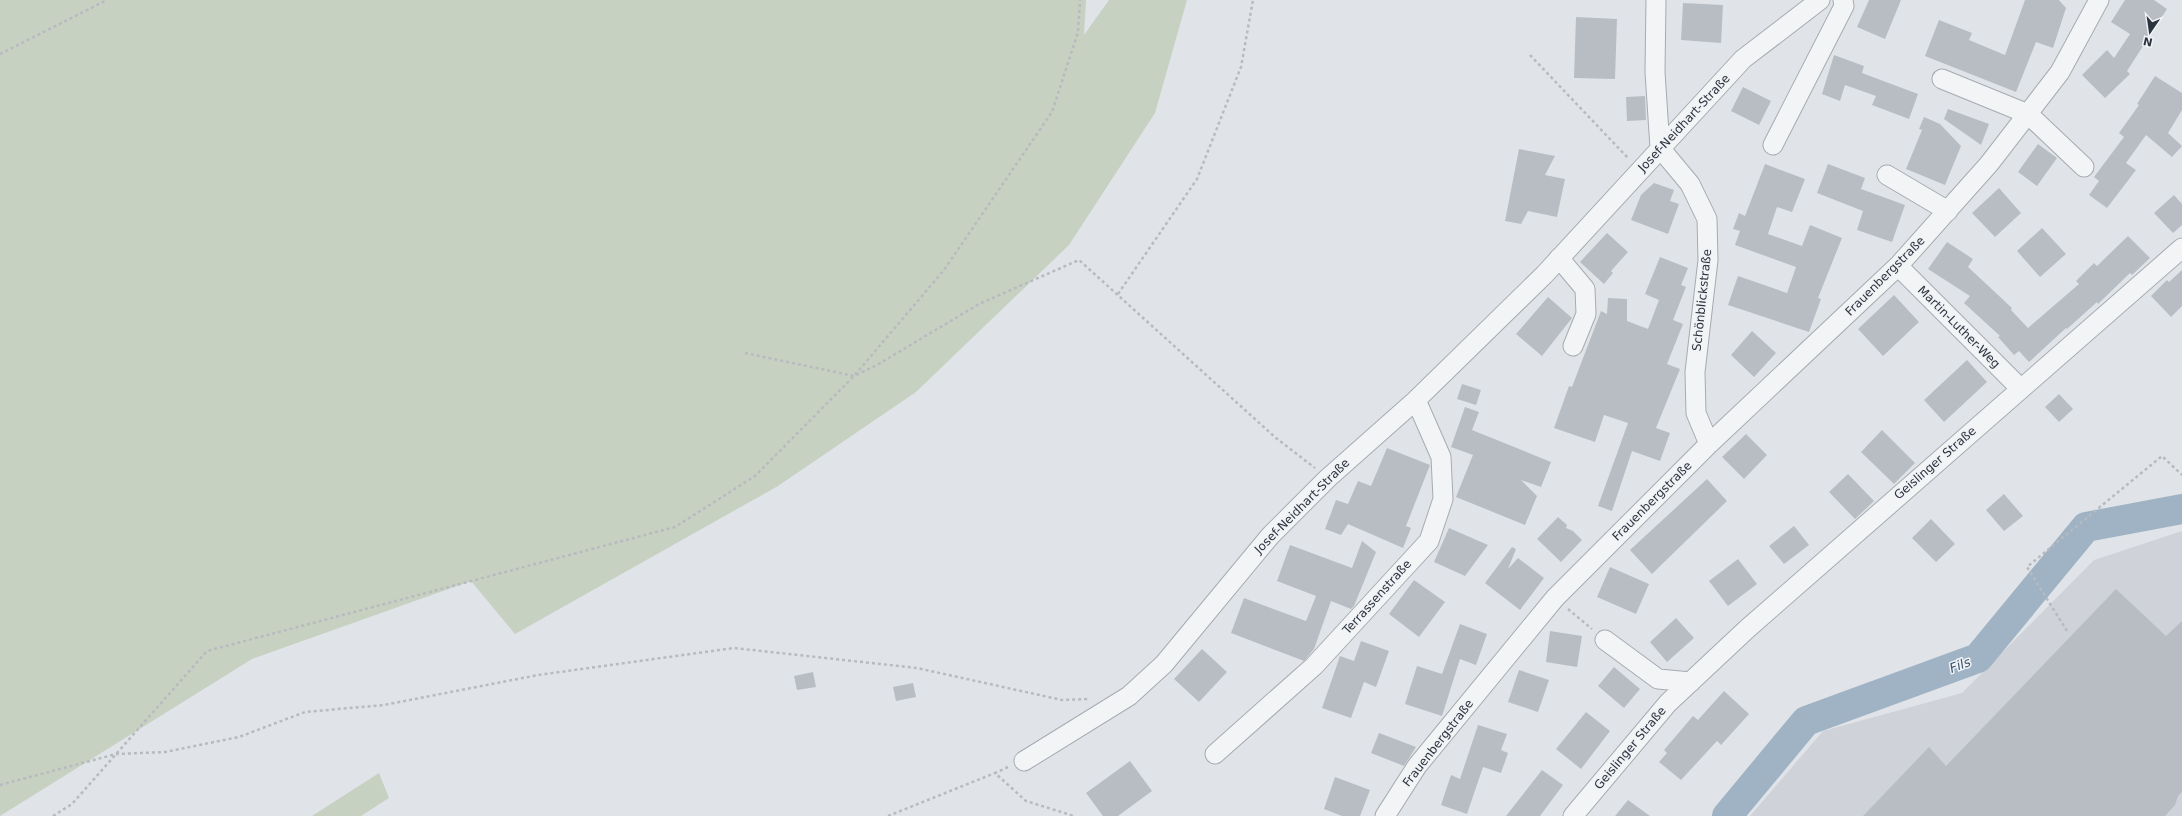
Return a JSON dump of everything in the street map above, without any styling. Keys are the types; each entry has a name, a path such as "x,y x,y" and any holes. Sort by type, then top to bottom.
{"street":[{"path":"1656,0 1655,72 1660,148"},
{"name":"Josef-Neidhart-Straße","path":"1024,761 1129,696 1158,669 1270,536 1328,478 1416,400 1559,258 1743,59 1820,0"},
{"path":"1773,145 1844,6 1843,0"},
{"name":"Frauenbergstraße","path":"1385,816 1417,766 1555,598 1710,444 1898,266 1948,211 1989,164 2060,72 2099,0"},
{"path":"1942,79 2028,114 2084,167"},
{"name":"Schönblickstraße","path":"1660,148 1690,184 1707,219 1708,260 1695,372 1696,413 1710,444"},
{"path":"1887,175 1948,211"},
{"name":"Geislinger Straße","path":"1573,816 1668,703 1747,629 2020,388 2076,343 2182,248"},
{"path":"1559,258 1585,289 1586,314 1573,346"},
{"name":"Martin-Luther-Weg","path":"1898,266 2020,388"},
{"name":"Terrassenstraße","path":"1215,754 1314,666 1429,541 1443,499 1441,457 1416,400"},
{"path":"1601,636 1658,679 1691,682"}],"path":[{"path":"0,54 107,0"},
{"path":"53,816 72,804 207,651 675,527 755,476 854,376 944,270 1052,112 1078,32 1080,0"},
{"path":"1118,294 1197,179 1241,67 1253,0"},
{"path":"1530,55 1640,170"},
{"path":"745,353 854,376 878,365 979,304 1079,260 1276,438 1328,478"},
{"path":"2067,631 2027,567 2162,456 2182,475"},
{"path":"1564,605 1601,636"},
{"path":"0,786 116,754 165,752 239,737 305,712 384,705 538,675 734,648 917,668 1062,700 1092,698"},
{"path":"888,816 1024,761"},
{"path":"995,773 1026,800 1074,816"}],"shaded area":[{"path":"2182,531 2182,816 1750,816 1823,731 1962,693 2094,560"}],"green space":[{"path":"0,0 1086,0 1084,35 1109,0 1187,0 1155,113 1069,245 916,392 778,486 515,634 471,581 252,659 0,816"},
{"path":"379,773 389,798 361,816 312,816"}],"building":[{"path":"1869,0 1901,0 1885,39 1857,27"},
{"path":"2025,0 2059,0 2066,8 2053,48 2036,42 2016,92 1925,56 1939,20 1972,33 1969,40 2005,55"},
{"path":"2125,0 2154,0 2167,9 2127,71 2130,74 2105,98 2082,75 2107,50 2114,58 2130,34 2111,22"},
{"path":"1683,3 1723,5 1721,43 1681,40"},
{"path":"1576,17 1617,19 1615,79 1574,78"},
{"path":"1834,55 1864,66 1862,73 1918,94 1909,119 1872,105 1876,96 1845,85 1840,101 1822,94"},
{"path":"2155,76 2182,93 2182,110 2168,133 2182,146 2172,157 2146,135 2126,163 2136,170 2107,208 2089,195 2099,181 2094,177 2124,137 2119,133 2139,105 2137,104"},
{"path":"1743,87 1771,101 1759,125 1731,111"},
{"path":"1645,96 1646,120 1627,121 1626,97"},
{"path":"1948,109 1989,124 1981,145 1944,119"},
{"path":"1924,117 1940,124 1961,146 1945,185 1906,169 1922,130 1919,129"},
{"path":"2038,144 2057,158 2037,186 2018,172"},
{"path":"1519,149 1555,156 1545,175 1565,179 1557,217 1528,211 1521,224 1505,221"},
{"path":"1765,164 1805,179 1792,212 1777,207 1768,234 1802,246 1810,225 1842,238 1818,298 1821,299 1809,332 1728,305 1738,276 1787,293 1796,267 1735,245 1740,231 1733,229 1739,213 1745,216"},
{"path":"1828,164 1865,178 1861,189 1905,205 1892,242 1857,230 1863,211 1817,193"},
{"path":"1654,183 1674,190 1670,201 1679,204 1668,234 1631,220 1641,195"},
{"path":"1999,188 2021,213 1995,237 1972,213"},
{"path":"2174,195 2182,204 2182,225 2173,233 2154,213"},
{"path":"2042,228 2066,254 2040,277 2017,251"},
{"path":"1607,233 1628,252 1611,271 1613,273 1604,284 1580,262"},
{"path":"2128,236 2150,258 2132,275 2130,273 2098,304 2097,302 2067,329 2066,328 2029,362 2019,351 2014,355 1998,337 2000,336 1964,303 1970,296 1928,269 1947,242 1973,259 1968,267 2012,308 2011,310 2028,328 2079,284 2076,281 2094,263 2097,266"},
{"path":"1660,257 1688,268 1681,285 1686,287 1673,320 1683,324 1667,364 1680,369 1656,428 1670,433 1660,461 1632,451 1612,511 1598,506 1628,423 1604,415 1595,442 1554,428 1569,386 1572,387 1601,311 1607,314 1608,298 1627,299 1627,321 1648,329 1659,300 1645,294"},
{"path":"2182,270 2182,306 2171,317 2151,296 2167,280 2169,282"},
{"path":"1894,295 1919,322 1883,356 1858,329"},
{"path":"1548,297 1572,318 1542,356 1516,334"},
{"path":"1752,331 1776,353 1754,377 1731,355"},
{"path":"1967,360 1987,382 1944,422 1924,400"},
{"path":"1462,384 1481,390 1476,405 1457,399"},
{"path":"2059,394 2073,409 2059,422 2045,407"},
{"path":"1465,407 1479,412 1472,430 1551,462 1541,487 1521,480 1537,496 1525,525 1456,497 1473,455 1451,447"},
{"path":"1882,430 1915,463 1894,484 1861,452"},
{"path":"1746,434 1767,455 1744,479 1722,457"},
{"path":"1387,448 1430,465 1406,526 1411,528 1403,548 1348,524 1341,535 1325,529 1336,500 1348,504 1358,481 1371,486"},
{"path":"1848,474 1874,501 1855,519 1829,492"},
{"path":"1707,479 1727,501 1652,574 1630,550"},
{"path":"2004,494 2023,516 2004,531 1986,510"},
{"path":"1558,517 1567,525 1566,528 1573,531 1582,540 1561,562 1537,539"},
{"path":"1931,519 1955,544 1936,562 1912,538"},
{"path":"1794,526 1809,545 1784,564 1769,546"},
{"path":"1449,528 1488,545 1465,576 1434,562"},
{"path":"1362,541 1376,552 1354,606 1351,609 1331,601 1314,649 1304,661 1231,633 1244,598 1306,621 1316,596 1277,581 1290,545 1352,568"},
{"path":"1512,547 1516,549 1508,569 1518,558 1544,578 1520,610 1485,583"},
{"path":"1738,559 1757,584 1728,606 1709,581"},
{"path":"1610,567 1649,584 1636,614 1597,597"},
{"path":"1414,580 1445,602 1419,637 1389,614"},
{"path":"2116,589 2166,636 2182,621 2182,792 2178,796 2175,805 2165,816 1863,816 1929,747 1946,766"},
{"path":"1676,618 1694,638 1667,662 1650,642"},
{"path":"1460,624 1487,634 1476,665 1460,659 1442,716 1405,704 1417,666 1442,674"},
{"path":"1550,631 1582,636 1577,667 1546,662"},
{"path":"1361,641 1389,651 1376,687 1364,682 1351,718 1322,708 1340,656 1354,661"},
{"path":"1202,649 1227,672 1199,702 1174,679"},
{"path":"1614,667 1640,689 1624,708 1598,686"},
{"path":"1519,670 1549,680 1538,712 1508,702"},
{"path":"813,672 816,687 797,690 794,676"},
{"path":"913,683 916,697 896,701 893,687"},
{"path":"1724,691 1749,714 1721,745 1717,741 1681,780 1659,762 1667,753 1664,750 1693,716 1698,720"},
{"path":"1586,712 1610,731 1581,769 1556,749"},
{"path":"1478,725 1507,734 1501,750 1508,753 1501,773 1483,767 1467,814 1441,805 1451,775 1460,779"},
{"path":"1379,733 1416,747 1404,766 1371,753"},
{"path":"1130,761 1152,791 1118,816 1103,816 1086,793"},
{"path":"1542,770 1563,785 1540,816 1506,816"},
{"path":"1335,777 1370,790 1360,816 1342,816 1324,809"},
{"path":"1628,800 1650,816 1615,816"}],"waterway":[{"name":"Fils","path":"1727,816 1806,721 1978,658 2086,527 2182,509"}]}
